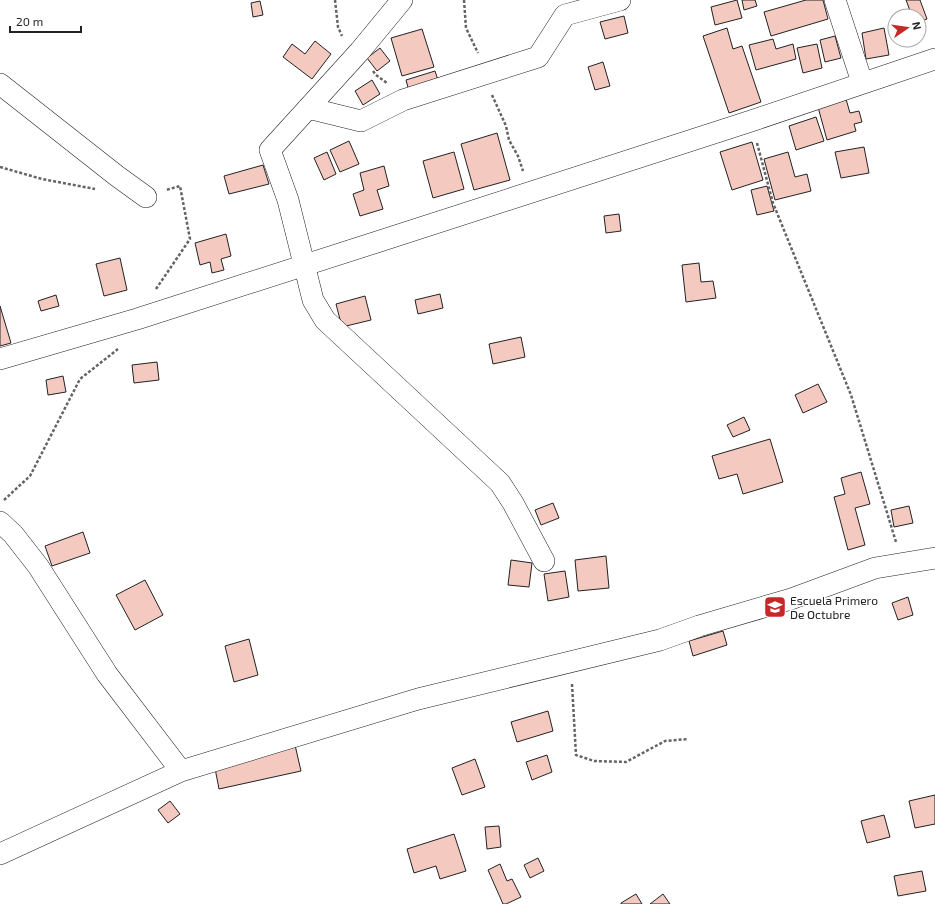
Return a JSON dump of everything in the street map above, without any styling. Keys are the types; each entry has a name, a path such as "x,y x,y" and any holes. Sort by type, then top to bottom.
{"street":[{"path":"402,0 360,51 270,150 288,200 313,300 325,320 500,483 513,503 544,562"},
{"path":"308,108 361,121 404,100 538,57 564,15 620,0"},
{"path":"835,0 862,82"},
{"path":"0,359 137,319 304,266 751,121 935,58"},
{"path":"0,84 146,197"},
{"path":"0,522 13,534 38,566 107,674 181,771"},
{"path":"0,854 181,771 418,699 660,640 699,626 791,599 875,568 935,558"}],"path":[{"path":"335,0 338,27 346,47 360,51 376,75 397,91 404,100"},
{"path":"751,121 773,203 851,395 894,536 904,563"},
{"path":"0,167 42,179 101,190"},
{"path":"570,662 576,755 594,761 626,762 665,741 688,739"}],"building":[{"path":"737,0 742,18 715,25 711,7"},
{"path":"742,0 755,0 757,6 744,10"},
{"path":"806,0 823,0 828,19 771,36 764,12"},
{"path":"906,0 920,0 923,8 909,8"},
{"path":"260,1 263,15 253,17 251,3"},
{"path":"624,16 628,33 605,39 600,22"},
{"path":"727,28 733,49 742,46 761,102 729,113 703,36"},
{"path":"884,28 889,55 866,59 862,33"},
{"path":"422,29 434,67 402,76 391,38"},
{"path":"835,36 841,58 825,62 820,40"},
{"path":"773,39 776,49 793,44 796,59 756,70 749,45"},
{"path":"315,41 331,54 312,79 283,57 292,44 305,54"},
{"path":"817,44 822,68 803,73 797,48"},
{"path":"380,48 390,61 377,71 367,58"},
{"path":"603,62 610,86 595,90 588,67"},
{"path":"435,71 440,86 410,95 406,80"},
{"path":"372,80 380,94 363,105 355,91"},
{"path":"846,99 850,113 859,111 862,122 854,124 856,131 827,140 818,107"},
{"path":"816,117 824,141 796,150 789,126"},
{"path":"497,133 510,180 474,190 461,144"},
{"path":"349,141 359,164 340,172 330,150"},
{"path":"752,142 763,180 732,190 720,152"},
{"path":"864,147 869,173 841,178 835,152"},
{"path":"327,152 336,174 324,180 314,158"},
{"path":"454,152 464,189 433,198 423,161"},
{"path":"788,152 795,177 807,174 811,191 775,200 764,159"},
{"path":"263,165 269,184 229,194 224,176"},
{"path":"384,166 389,186 377,190 383,209 360,216 353,194 364,190 360,173"},
{"path":"767,186 774,211 757,215 751,190"},
{"path":"619,214 621,231 606,233 604,216"},
{"path":"226,234 231,256 221,259 224,270 212,273 210,262 200,265 195,243"},
{"path":"120,258 127,290 104,296 96,264"},
{"path":"699,263 701,282 713,281 716,298 686,302 682,265"},
{"path":"440,294 443,308 418,314 415,300"},
{"path":"56,295 59,306 41,311 38,301"},
{"path":"365,296 371,320 342,327 336,304"},
{"path":"0,306 11,343 0,346"},
{"path":"521,337 525,357 493,364 489,344"},
{"path":"157,362 159,380 134,383 132,365"},
{"path":"63,376 66,392 48,395 46,380"},
{"path":"818,384 827,402 803,413 795,395"},
{"path":"744,417 750,430 733,437 727,425"},
{"path":"770,439 783,482 743,494 737,474 719,479 712,456"},
{"path":"861,472 870,504 855,508 865,545 848,550 834,497 845,494 841,478"},
{"path":"553,503 559,518 541,525 535,510"},
{"path":"909,506 913,523 894,527 891,510"},
{"path":"83,532 90,553 52,566 45,546"},
{"path":"606,556 609,588 578,591 575,560"},
{"path":"511,560 532,563 529,587 508,585"},
{"path":"565,571 569,597 548,601 544,574"},
{"path":"145,580 163,615 135,630 116,595"},
{"path":"908,597 913,615 898,620 892,603"},
{"path":"723,631 727,645 693,656 689,641"},
{"path":"249,639 258,675 234,682 225,646"},
{"path":"548,711 553,731 517,742 511,722"},
{"path":"295,745 301,771 219,789 214,763"},
{"path":"547,755 552,772 532,780 526,762"},
{"path":"475,759 485,787 462,795 452,768"},
{"path":"935,795 935,824 915,828 909,801"},
{"path":"170,801 180,814 168,823 158,810"},
{"path":"884,815 890,837 867,843 861,821"},
{"path":"499,826 501,847 487,849 485,827"},
{"path":"454,834 466,871 440,879 436,866 414,873 407,849"},
{"path":"538,858 544,871 530,878 524,865"},
{"path":"500,864 507,881 512,879 521,897 506,904 503,904 488,870"},
{"path":"922,871 926,891 898,896 894,876"},
{"path":"636,894 642,904 621,904 621,903"},
{"path":"663,894 670,904 650,904"}],"place":[{"name":"Escuela Primero De Octubre","path":"775,607"}]}
